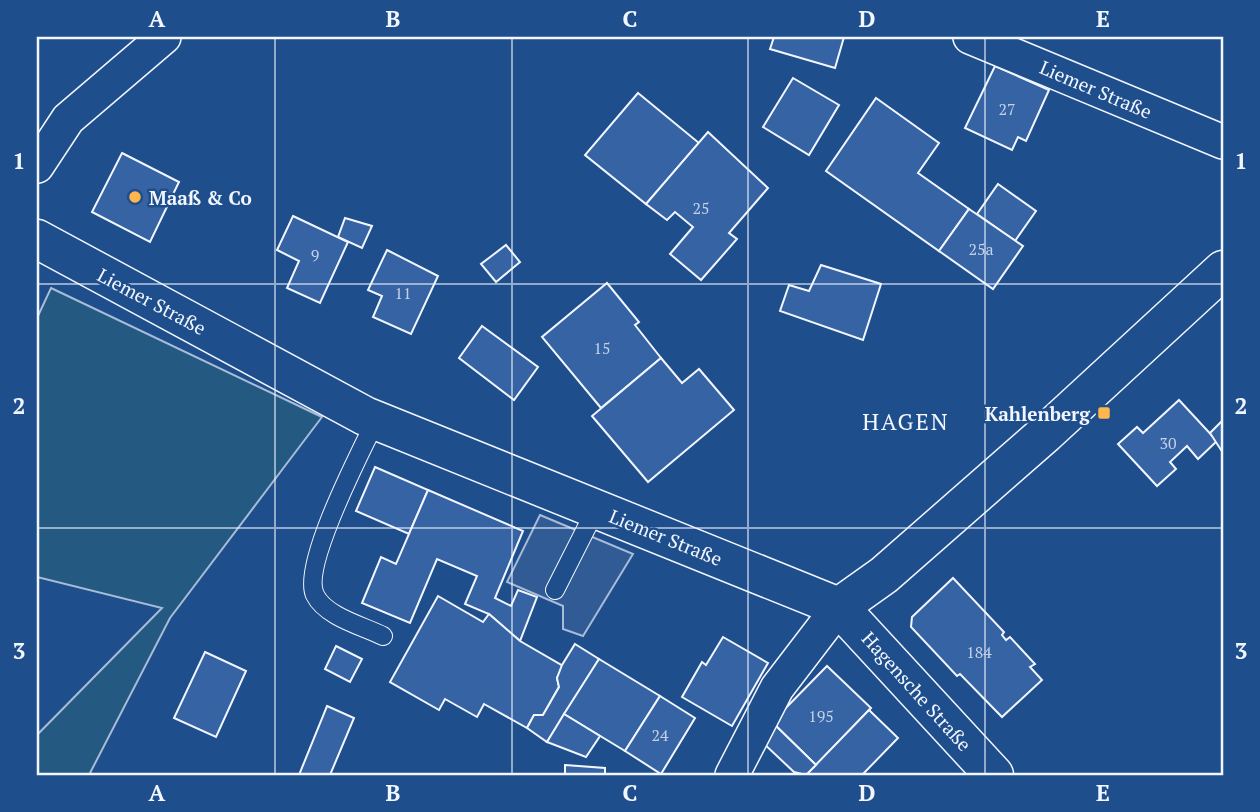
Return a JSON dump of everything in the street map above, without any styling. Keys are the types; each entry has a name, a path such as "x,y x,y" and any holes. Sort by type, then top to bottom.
{"main road":[{"name":"Liemer Straße","path":"37,239 376,420 839,607"},
{"path":"839,607 884,575 1025,451 1223,270"},
{"name":"Hagensche Straße","path":"839,607 994,775"}],"street":[{"path":"37,166 68,119 164,37"},
{"name":"Liemer Straße","path":"970,37 1223,142"},
{"path":"732,775 776,688 839,607"}],"lane":[{"path":"376,420 318,550 312,584 323,605 383,636"},
{"path":"555,590 596,509"}],"shaded area":[{"path":"51,288 322,417 170,618 89,775 37,775 37,735 162,608 37,577 37,318"},
{"path":"540,515 633,554 583,636 563,629 563,606 507,582"}],"building":[{"path":"774,37 844,37 835,68 770,49"},
{"path":"995,66 1049,90 1026,141 1018,137 1012,150 965,128"},
{"path":"793,78 839,105 809,155 763,127"},
{"path":"638,93 699,143 646,204 585,155"},
{"path":"876,98 939,143 918,173 969,209 939,251 826,171"},
{"path":"708,132 768,188 729,233 737,239 701,280 670,254 693,227 675,212 667,220 646,204"},
{"name":"Maaß & Co","path":"122,153 179,182 150,242 92,212"},
{"path":"998,184 1036,211 1015,241 977,214"},
{"path":"969,209 1023,246 993,289 939,251"},
{"path":"293,216 348,242 320,303 287,288 299,261 277,250"},
{"path":"345,218 372,226 362,248 338,237"},
{"path":"506,245 520,262 496,282 481,264"},
{"path":"387,250 438,276 411,334 373,317 382,296 368,290"},
{"path":"821,265 881,284 863,340 780,311 789,285 809,291"},
{"path":"607,283 639,322 635,325 661,358 601,408 542,337"},
{"path":"482,326 538,367 514,400 459,358"},
{"path":"661,358 682,383 699,369 734,410 648,482 592,416"},
{"path":"1179,400 1217,441 1198,459 1187,446 1170,462 1176,469 1157,486 1118,444 1137,427 1143,433"},
{"path":"1223,420 1223,453 1210,433"},
{"path":"375,467 428,490 409,534 356,511"},
{"path":"428,490 523,531 495,598 511,606 518,590 537,597 520,641 489,614 465,604 477,576 437,559 410,623 362,603 381,557 396,564"},
{"path":"953,578 1004,632 1002,635 1006,640 1010,637 1035,664 1030,667 1042,680 1002,717 960,674 957,676 911,627 912,617"},
{"path":"438,596 483,622 489,614 520,641 563,666 557,678 559,687 543,715 534,715 527,728 484,704 477,717 445,699 439,710 390,682"},
{"path":"723,637 768,663 732,726 682,697 702,662 706,665"},
{"path":"575,644 599,659 547,742 527,728 534,715 543,715 559,687 557,678"},
{"path":"336,646 362,659 350,682 325,669"},
{"path":"205,652 246,671 216,737 174,718"},
{"path":"599,659 660,696 625,751 564,714"},
{"path":"827,666 871,708 816,765 772,722"},
{"path":"660,696 695,718 661,774 625,751"},
{"path":"327,706 354,718 330,775 299,775"},
{"path":"869,710 898,738 862,775 806,775"},
{"path":"564,714 600,736 586,757 547,742"},
{"path":"776,726 816,765 806,775 794,772 762,742"},
{"path":"565,765 605,768 605,775 565,775"}],"place":[{"name":"Maaß & Co","path":"135,197"},
{"name":"Kahlenberg","path":"1104,413"}],"district":[{"name":"HAGEN","path":"906,421"}]}
